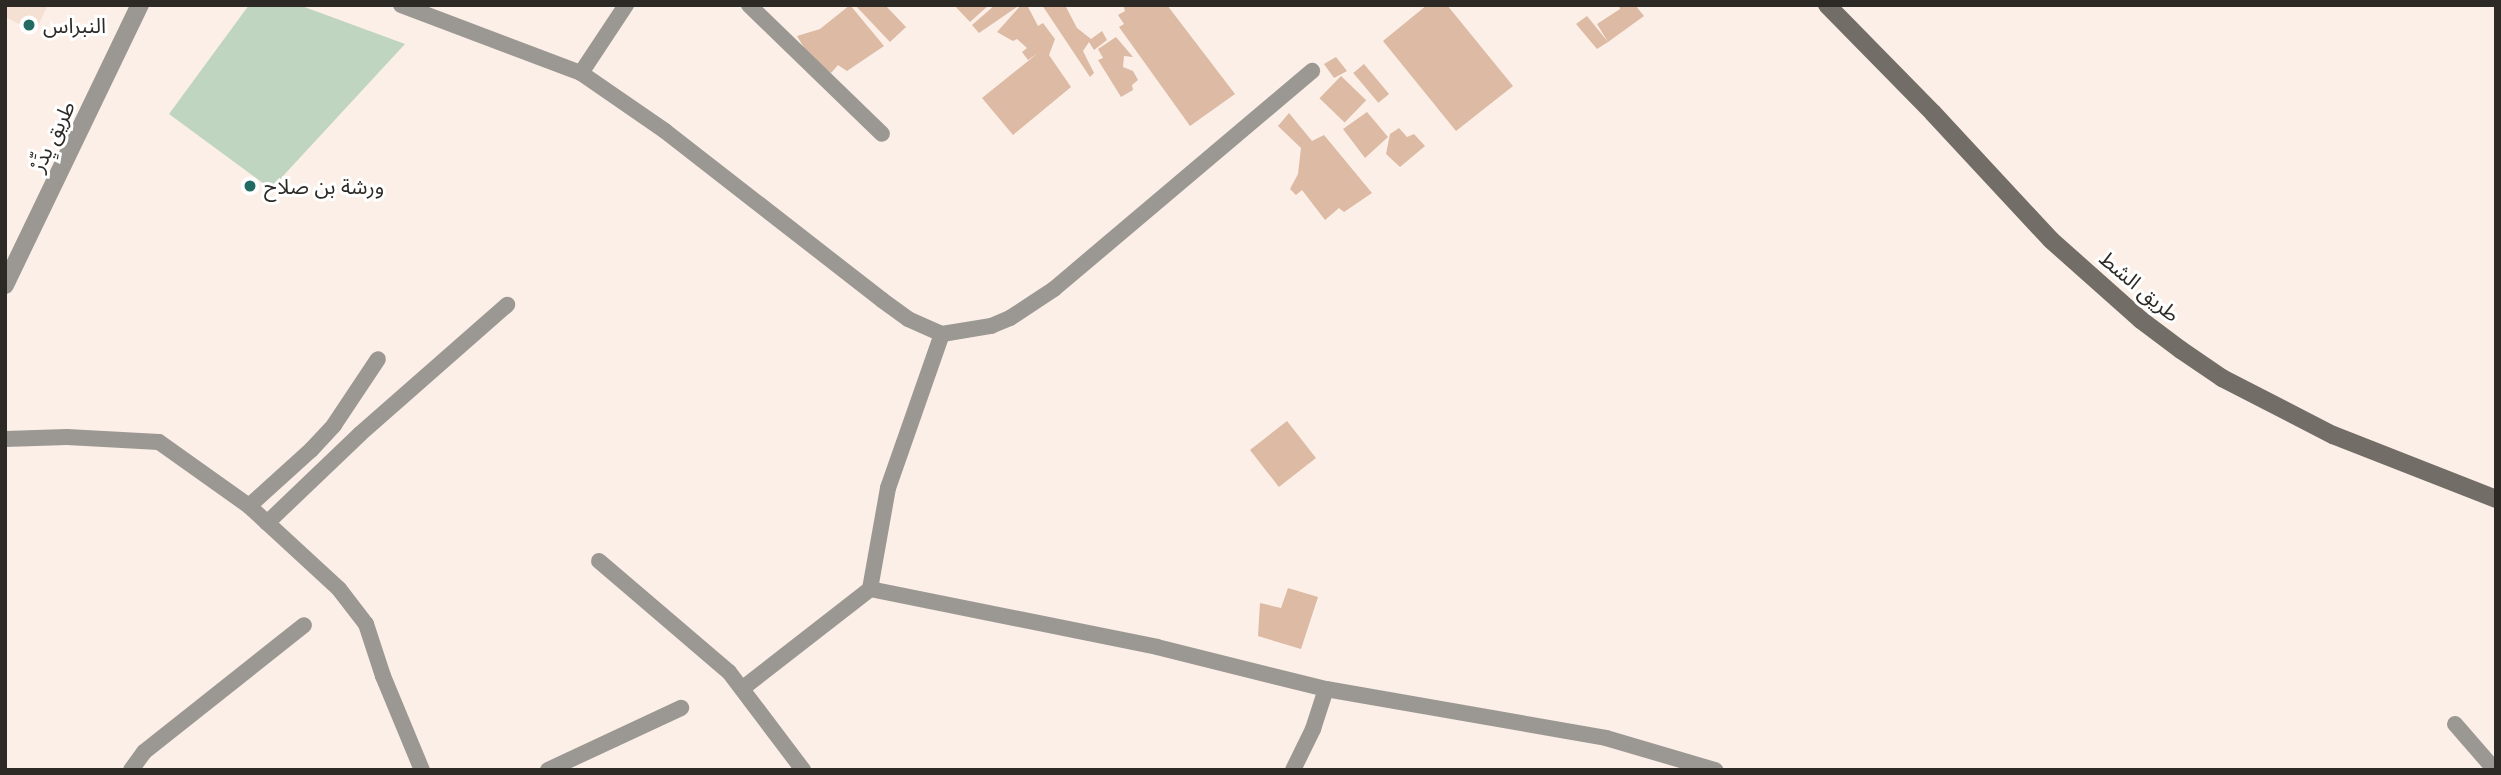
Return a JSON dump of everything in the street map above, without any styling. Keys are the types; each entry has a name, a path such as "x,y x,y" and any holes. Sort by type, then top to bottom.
{"main road":[{"name":"طريق الشط","path":"1827,5 1933,113 2051,240 2141,320 2181,350 2222,378 2333,435 2496,499"}],"street":[{"name":"طريق يِدِّرْ","path":"5,285 140,5"},
{"path":"401,5 581,73 665,131 908,319 942,334 991,326 1010,318 1054,289 1312,71"},
{"path":"581,73 626,5"},
{"path":"749,5 882,134"},
{"path":"267,523 360,434 507,305"},
{"path":"743,688 870,589 888,488 942,334"},
{"path":"249,506 312,450 334,425 377,359"},
{"path":"5,439 67,438 159,442 249,506 339,589 366,624 383,676 422,770"},
{"path":"599,561 715,659 743,688 803,770"},
{"path":"870,589 1157,647 1325,689 1606,738 1715,770"},
{"path":"131,770 144,752 304,625"},
{"path":"1293,770 1313,729 1325,689"},
{"path":"548,770 681,708"},
{"path":"2455,724 2495,770"}],"shaded area":[{"name":"النبراس","path":"5,5 48,5 35,32 5,17"}],"green space":[{"path":"249,5 299,5 405,44 271,189 169,114"}],"building":[{"path":"850,5 884,46 847,71 838,65 831,73 809,56 797,36 820,29"},
{"path":"855,5 885,5 906,27 890,42"},
{"path":"954,5 989,5 970,22"},
{"path":"995,5 1020,5 979,33 972,25"},
{"path":"1021,5 1027,5 1038,26 1043,23 1055,39 1049,55 1071,87 1013,135 982,98 1038,53 1028,60 1022,52 1027,48 1017,39 1013,41 997,32"},
{"path":"1042,5 1065,5 1077,28 1091,39 1102,31 1107,40 1094,50 1089,42 1083,51 1094,73 1090,77"},
{"path":"1123,5 1167,5 1235,94 1190,126 1119,27 1124,24 1118,15 1125,11"},
{"path":"1427,5 1447,5 1513,86 1456,131 1383,41"},
{"path":"1619,5 1635,5 1644,16 1608,42 1597,24 1620,9"},
{"path":"1587,16 1608,42 1597,49 1576,24"},
{"path":"1116,37 1133,57 1124,56 1123,67 1133,71 1138,80 1132,85 1133,90 1121,97 1098,60 1103,58 1098,49"},
{"path":"1336,57 1347,71 1334,78 1324,64"},
{"path":"1364,64 1389,94 1378,103 1353,73"},
{"path":"1341,76 1366,100 1345,123 1319,98"},
{"path":"1367,112 1388,137 1365,158 1343,129"},
{"path":"1289,113 1312,141 1324,135 1372,193 1344,212 1339,208 1325,220 1302,190 1296,195 1290,189 1298,174 1301,148 1278,126"},
{"path":"1399,128 1407,137 1414,134 1425,146 1400,167 1386,154 1390,134"},
{"path":"1287,421 1316,458 1279,487 1250,450"},
{"path":"1288,588 1318,597 1301,649 1258,636 1260,603 1281,608"}],"place":[{"name":"النبراس","path":"29,25"},
{"name":"ورشة بن صلاح","path":"250,186"}]}
